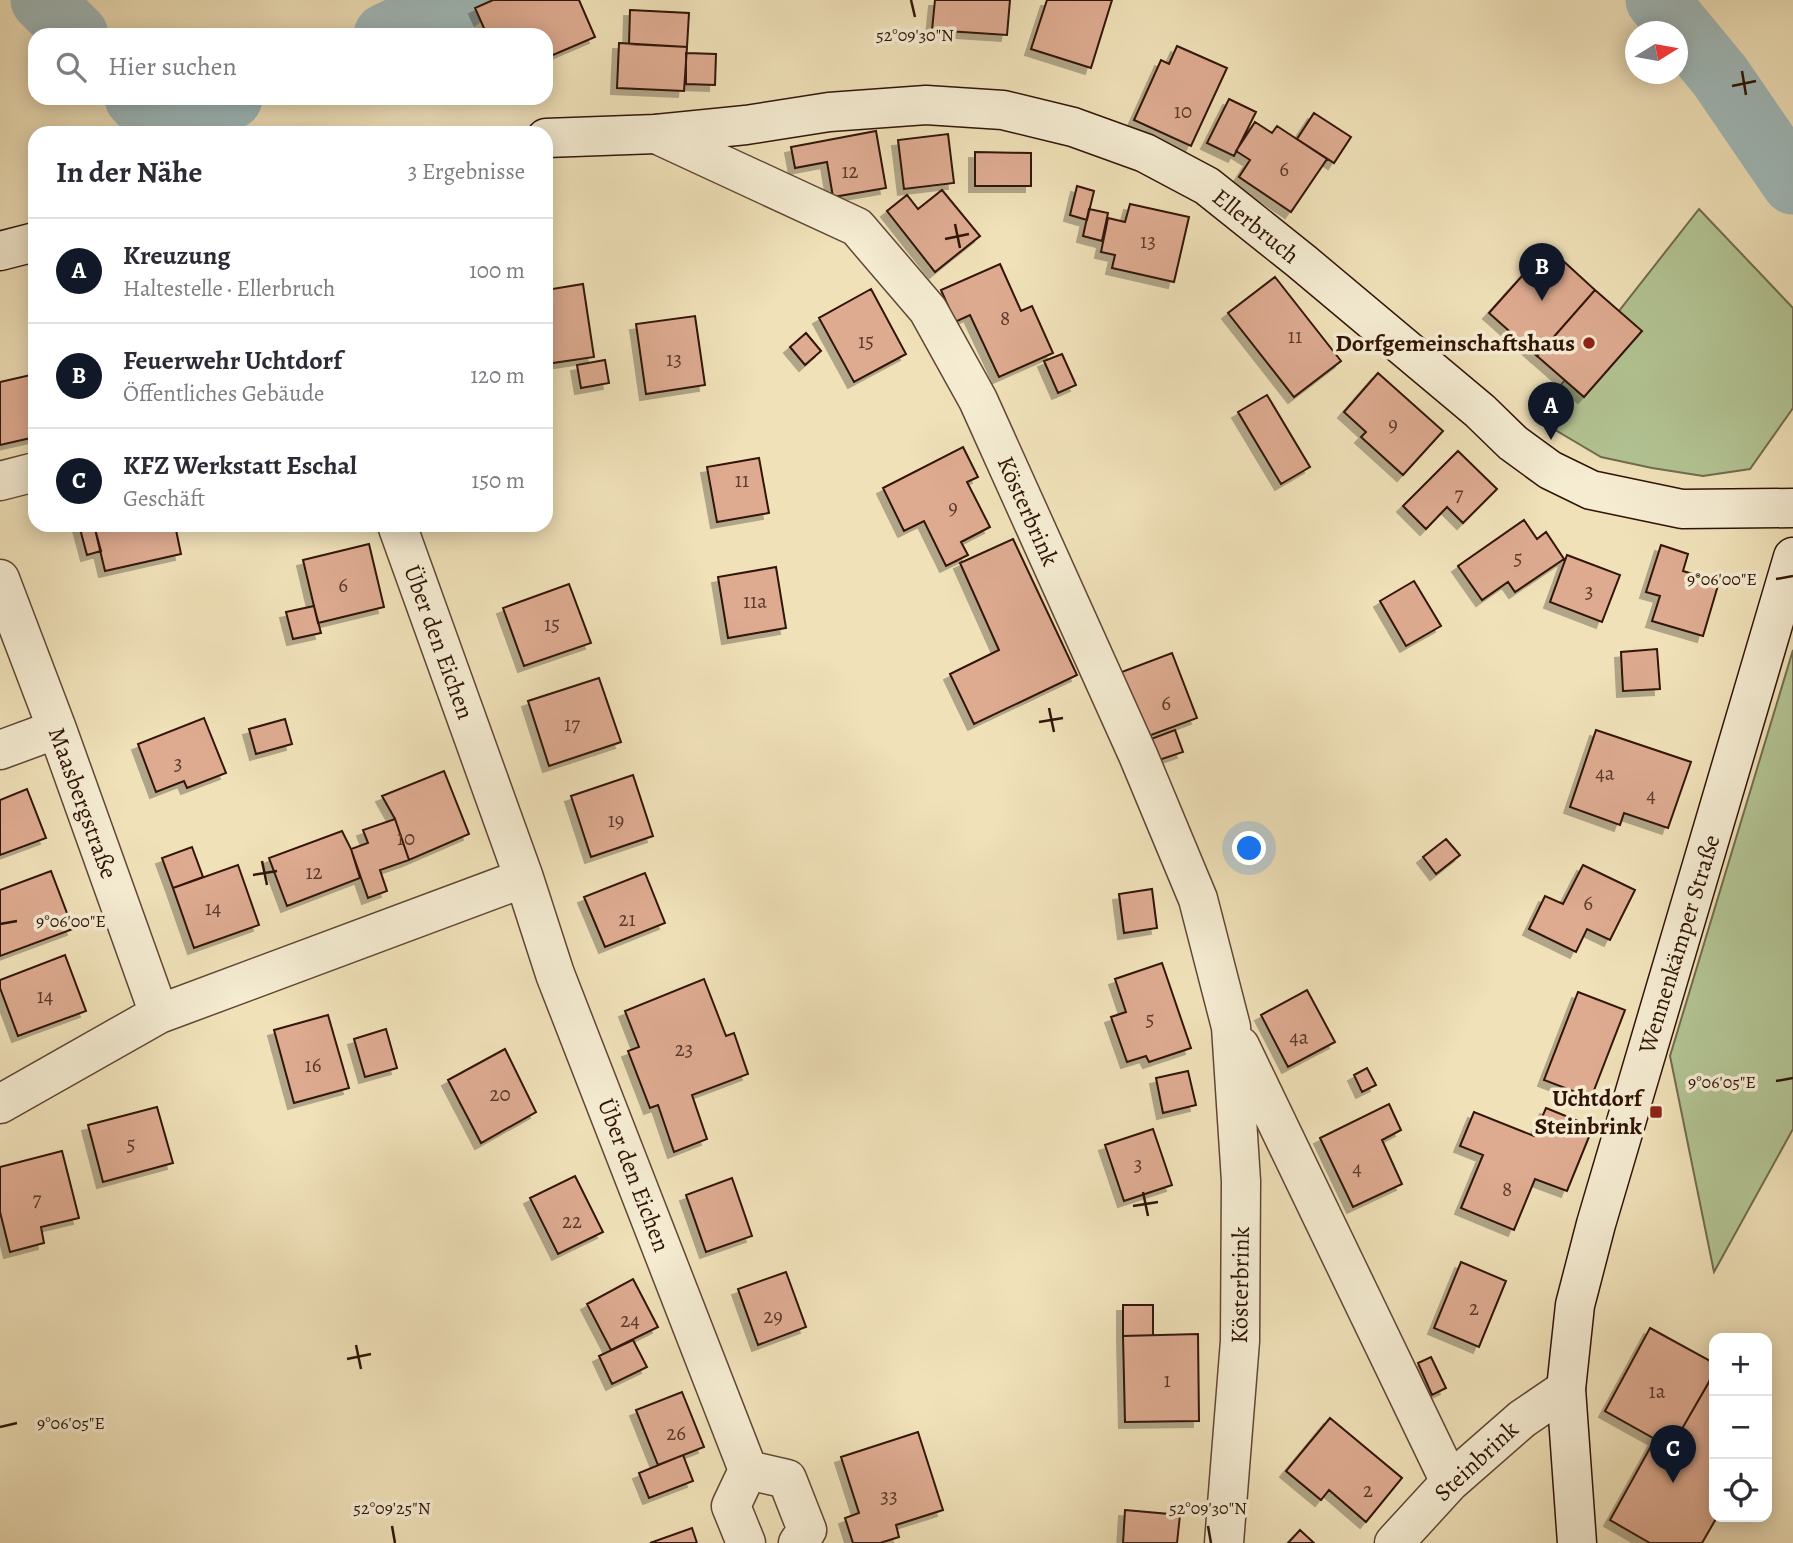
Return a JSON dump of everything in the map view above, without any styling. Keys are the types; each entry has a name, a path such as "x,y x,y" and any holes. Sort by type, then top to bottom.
{"street":[{"name":"Ellerbruch","path":"553,138 656,134 746,125 829,112 926,105 1003,110 1073,127 1145,153 1207,186 1449,385 1513,443 1550,470 1591,490 1682,509 1793,508"},
{"name":"Kösterbrink","path":"656,134 857,227 928,310 978,400 1138,755 1198,899 1231,1027 1241,1181 1240,1341 1224,1543"},
{"path":"0,251 28,244"},
{"path":"0,481 28,474"},
{"name":"Über den Eichen","path":"400,532 524,878 555,974 748,1469"},
{"name":"Wennenkämper Straße","path":"1577,1543 1566,1389 1575,1305 1793,556"},
{"name":"Maasbergstraße","path":"0,579 159,1014"},
{"path":"0,750 57,729"},
{"path":"0,1104 159,1014 524,878"},
{"name":"Kösterbrink","path":"1231,1027 1450,1482"},
{"name":"Steinbrink","path":"1394,1543 1450,1482 1521,1419 1566,1389"},
{"path":"746,1543 731,1506 748,1469 787,1479 807,1530 798,1543"}],"green space":[{"path":"1699,209 1793,308 1793,408 1750,469 1703,476 1601,457 1535,418"},
{"path":"1793,650 1793,1129 1714,1272 1670,1056"}],"building":[{"path":"493,0 579,0 595,37 553,55 553,28 484,28 475,8"},
{"path":"935,0 1010,0 1007,35 932,30"},
{"path":"1047,0 1112,0 1091,68 1031,49"},
{"path":"630,10 689,13 687,47 629,44"},
{"path":"619,43 687,47 684,91 617,88"},
{"path":"1177,46 1227,68 1191,146 1134,120 1161,60 1169,64"},
{"path":"686,53 716,54 715,85 686,84"},
{"path":"1229,99 1256,112 1234,156 1207,143"},
{"path":"1314,113 1351,137 1334,163 1297,139"},
{"path":"1255,122 1272,133 1277,126 1327,159 1291,212 1239,177 1250,160 1236,151"},
{"path":"876,131 886,188 833,197 827,162 795,168 791,147"},
{"path":"948,134 954,183 904,189 898,140"},
{"path":"975,152 1031,153 1031,186 975,186"},
{"path":"1077,186 1094,191 1087,220 1070,215"},
{"path":"942,190 980,236 935,272 887,211 907,195 918,209"},
{"path":"1130,204 1189,217 1174,282 1112,268 1115,255 1101,252 1108,218 1125,222"},
{"path":"1089,209 1108,213 1102,241 1083,236"},
{"path":"1548,247 1595,290 1537,356 1489,313"},
{"path":"1000,264 1021,311 1032,306 1053,353 999,377 970,315 955,322 941,290"},
{"path":"1275,277 1341,361 1294,397 1228,313"},
{"path":"583,284 594,357 553,363 553,289"},
{"path":"871,289 906,354 854,382 819,318"},
{"name":"Dorfgemeinschaftshaus","path":"1595,290 1642,331 1584,397 1537,356"},
{"path":"695,316 705,385 646,394 636,324"},
{"path":"806,333 821,351 805,365 790,347"},
{"path":"1062,354 1076,385 1058,393 1044,361"},
{"path":"605,360 609,383 581,388 577,365"},
{"path":"1378,373 1443,431 1403,475 1361,437 1366,432 1344,412"},
{"path":"28,376 28,439 0,445 0,382"},
{"path":"1267,395 1310,467 1281,484 1238,412"},
{"path":"963,447 978,477 967,482 990,527 961,542 968,555 946,566 924,521 904,531 883,488"},
{"path":"1458,451 1497,489 1463,523 1447,507 1426,529 1403,506"},
{"path":"759,458 769,513 717,522 707,467"},
{"path":"1524,520 1537,539 1546,532 1564,559 1515,592 1508,582 1482,600 1458,566"},
{"path":"81,532 96,532 101,551 87,555"},
{"path":"96,532 176,532 181,554 105,571"},
{"path":"1013,539 1077,675 974,724 950,674 999,650 960,563"},
{"path":"369,544 384,607 318,623 303,560"},
{"path":"1661,545 1688,554 1683,571 1719,582 1703,636 1652,621 1660,596 1646,592"},
{"path":"1567,555 1620,575 1602,622 1550,602"},
{"path":"776,567 786,628 728,638 718,577"},
{"path":"1414,581 1441,626 1406,646 1380,601"},
{"path":"569,584 591,643 524,666 503,608"},
{"path":"314,606 321,633 293,639 286,612"},
{"path":"1657,649 1660,689 1623,691 1621,652"},
{"path":"1172,653 1197,718 1143,738 1119,673"},
{"path":"599,678 621,742 549,766 528,701"},
{"path":"204,718 226,773 187,788 184,781 156,792 138,744"},
{"path":"285,719 292,744 256,754 249,729"},
{"path":"1175,730 1183,752 1159,760 1151,739"},
{"path":"1596,730 1691,762 1668,828 1624,813 1620,825 1570,807"},
{"path":"444,771 469,834 409,860 395,819 382,796"},
{"path":"633,775 653,836 591,857 571,796"},
{"path":"27,789 46,838 0,855 0,800"},
{"path":"395,819 409,860 380,870 387,891 368,898 351,849 368,843 363,830"},
{"path":"342,831 360,878 287,906 269,858"},
{"path":"1446,839 1460,855 1436,874 1423,857"},
{"path":"192,847 203,877 173,888 162,858"},
{"path":"238,865 259,925 194,948 173,888"},
{"path":"1583,865 1635,890 1610,940 1587,929 1576,952 1529,929 1545,896 1563,904"},
{"path":"51,871 73,929 0,956 0,890"},
{"path":"645,873 665,923 605,947 584,897"},
{"path":"1152,889 1157,928 1124,933 1119,894"},
{"path":"65,955 86,1011 18,1036 0,988 0,980"},
{"path":"1162,963 1191,1048 1149,1062 1146,1056 1127,1062 1111,1017 1126,1012 1115,979"},
{"path":"704,979 726,1036 734,1033 748,1074 692,1095 707,1139 674,1152 658,1105 650,1108 628,1051 639,1047 625,1011"},
{"path":"1307,990 1335,1042 1288,1067 1261,1015"},
{"path":"1578,992 1625,1010 1591,1098 1544,1080"},
{"path":"328,1015 349,1088 294,1103 274,1030"},
{"path":"386,1029 397,1068 365,1077 354,1039"},
{"path":"505,1049 536,1112 481,1143 448,1080"},
{"path":"1367,1068 1376,1085 1362,1092 1354,1075"},
{"path":"1188,1071 1196,1105 1163,1113 1156,1078"},
{"path":"1389,1104 1401,1130 1382,1140 1402,1184 1353,1207 1320,1138"},
{"path":"157,1107 173,1163 103,1182 88,1125"},
{"path":"1546,1108 1593,1127 1567,1191 1535,1179 1514,1230 1461,1208 1483,1155 1460,1146 1474,1112 1534,1136"},
{"path":"1153,1129 1172,1185 1124,1201 1105,1145"},
{"path":"62,1151 79,1218 41,1227 44,1243 10,1252 0,1212 0,1167"},
{"path":"575,1176 603,1232 558,1254 530,1198"},
{"path":"732,1178 752,1236 706,1252 686,1195"},
{"path":"1461,1262 1506,1281 1479,1347 1434,1328"},
{"path":"786,1272 806,1327 758,1345 738,1289"},
{"path":"633,1279 658,1327 611,1350 587,1304"},
{"path":"1123,1305 1153,1305 1153,1336 1123,1336"},
{"path":"1650,1328 1709,1360 1709,1382 1671,1448 1605,1411"},
{"path":"1198,1334 1199,1421 1125,1422 1123,1336"},
{"path":"633,1340 647,1367 612,1384 599,1356"},
{"path":"1431,1357 1446,1388 1432,1395 1418,1363"},
{"path":"1709,1382 1709,1522 1714,1522 1702,1543 1650,1543 1610,1520 1655,1439 1671,1448"},
{"path":"682,1392 704,1447 658,1465 636,1410"},
{"path":"1330,1418 1402,1478 1366,1522 1329,1490 1321,1500 1286,1471"},
{"path":"918,1432 943,1510 896,1525 899,1537 880,1543 853,1543 845,1518 859,1513 841,1457"},
{"path":"683,1455 693,1481 649,1498 639,1473"},
{"path":"1125,1510 1180,1515 1177,1543 1123,1543"},
{"path":"692,1528 697,1543 650,1543"},
{"path":"1300,1530 1314,1543 1288,1543"}],"waterway":[{"path":"42,0 70,28"},
{"path":"400,28 458,0"},
{"path":"1657,0 1720,76 1793,183"},
{"path":"143,105 163,105"}],"place":[{"name":"Feuerwehr Uchtdorf","path":"1542,301"},
{"name":"Dorfgemeinschaftshaus","path":"1589,343"},
{"name":"Kreuzung","path":"1551,440"},
{"name":"Uchtdorf Steinbrink","path":"1656,1112"},
{"name":"KFZ Werkstatt Eschal","path":"1673,1483"}]}
